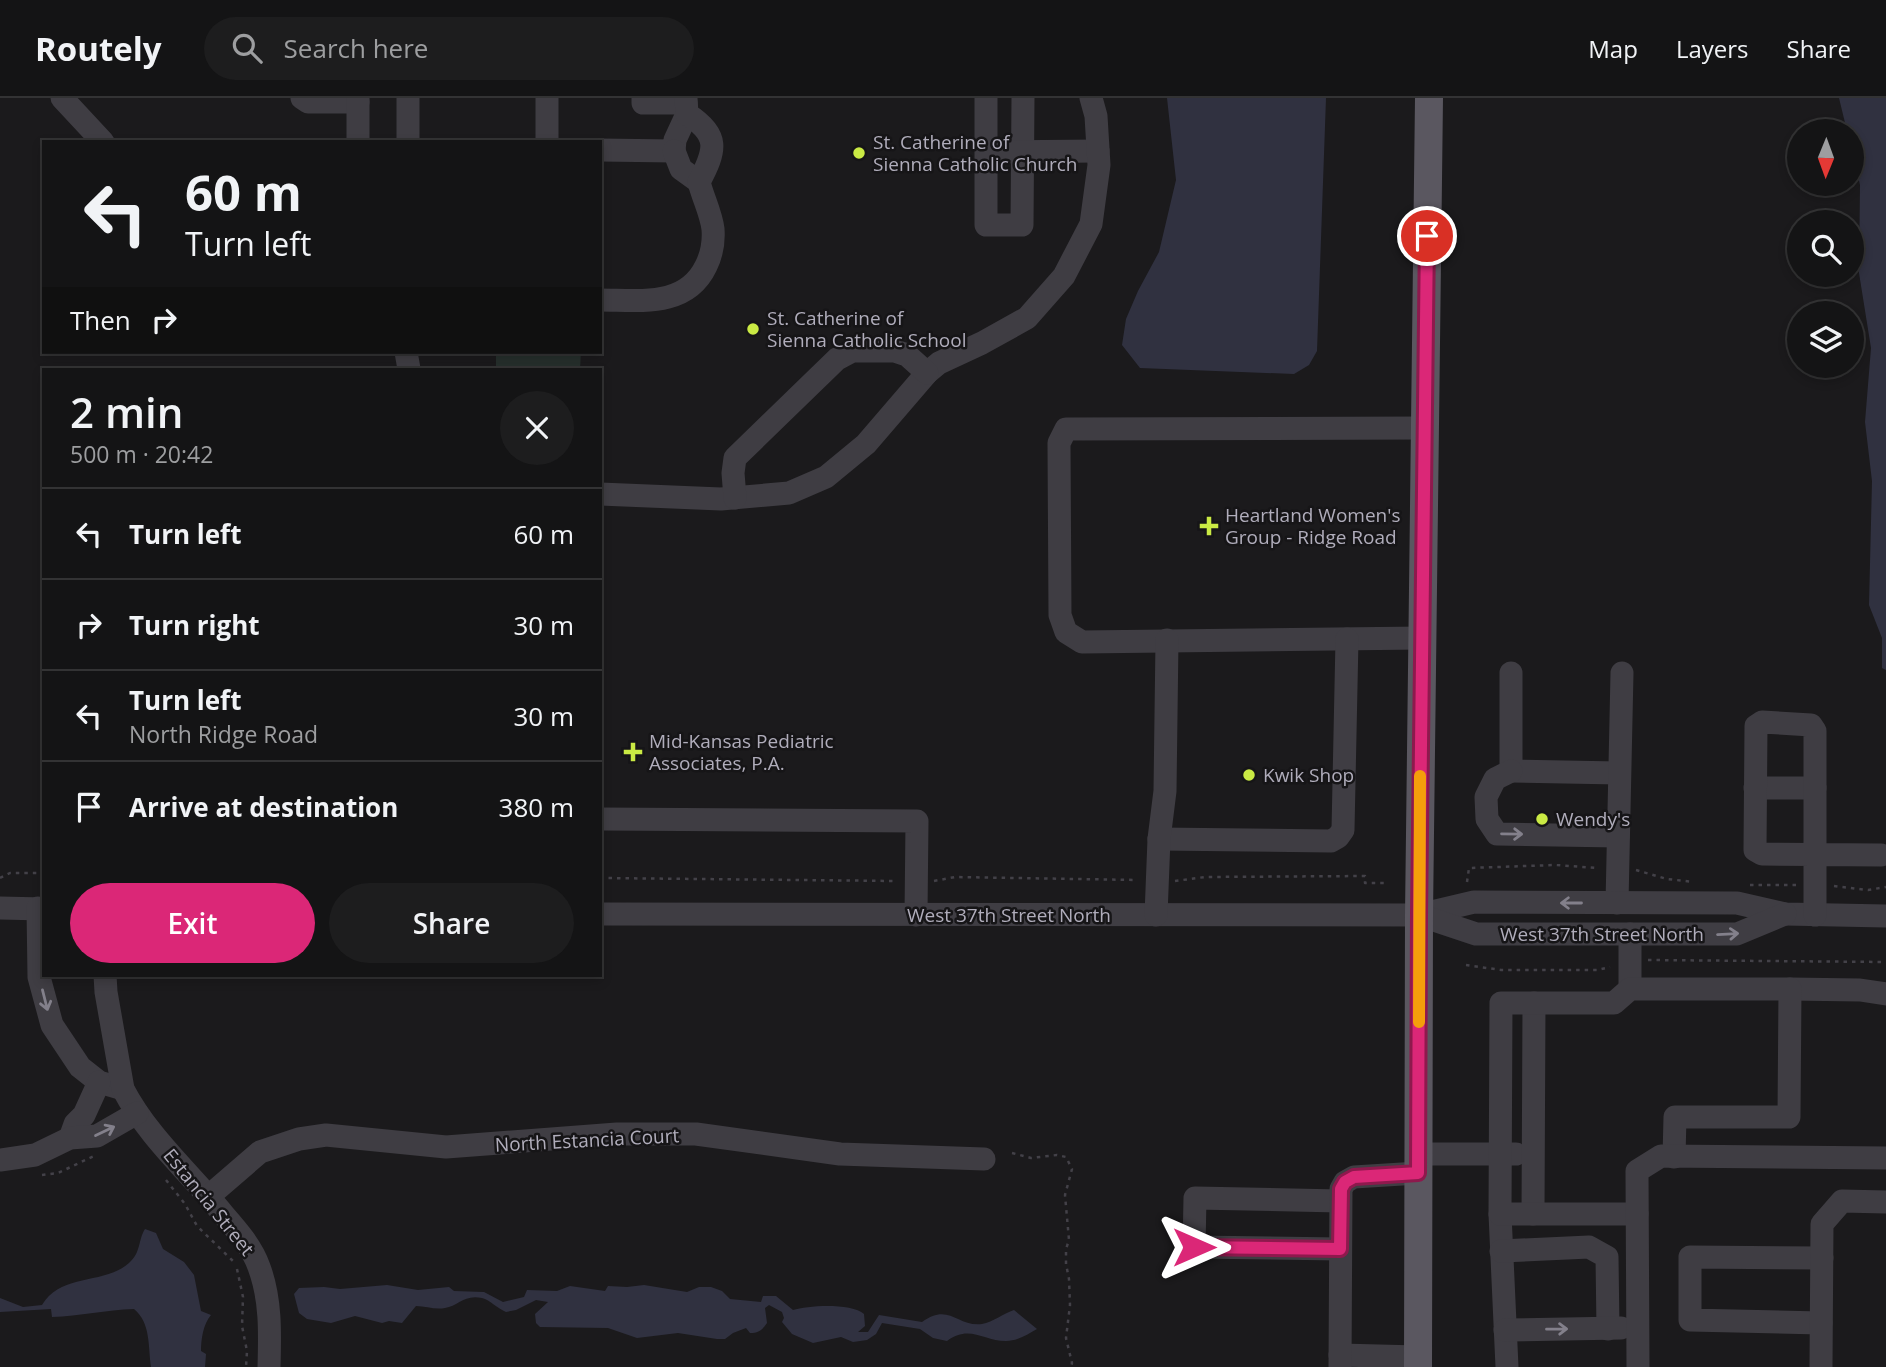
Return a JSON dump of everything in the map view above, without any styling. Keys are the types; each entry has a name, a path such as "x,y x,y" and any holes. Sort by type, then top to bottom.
{"main road":[{"path":"1418,1362 1419,915 1429,98"}],"street":[{"path":"62,98 101,140"},
{"path":"302,98 308,102 358,100 358,140"},
{"path":"408,98 408,140"},
{"path":"547,98 547,140"},
{"path":"643,98 643,103 686,105 708,131 713,147 711,159 699,182"},
{"path":"986,98 986,225 1022,225 1023,98"},
{"path":"602,494 735,498 789,493 827,477 866,444 927,373 939,363 1027,318 1064,276 1091,224 1099,165 1096,116 1091,98"},
{"path":"602,300 655,300 673,297 689,289 702,276 712,255 713,227 699,182 681,169 674,152 686,105"},
{"path":"602,150 674,152"},
{"path":"986,152 1098,151"},
{"path":"735,498 735,458 837,359 852,351 895,351 907,355 927,373"},
{"path":"1422,638 1082,642 1066,632 1060,615 1059,443 1066,429 1424,428"},
{"path":"1159,839 1331,841 1338,836 1343,830 1347,639"},
{"path":"1156,915 1159,839 1165,791 1167,640"},
{"path":"1511,673 1511,771"},
{"path":"1617,903 1622,673"},
{"path":"1815,915 1814,855 1815,731 1811,724 1762,722 1756,726 1755,850 1762,854 1814,855 1881,855"},
{"path":"1618,836 1497,834 1487,819 1486,797 1495,779 1511,771 1619,772"},
{"path":"1755,788 1815,788"},
{"path":"602,819 917,821 916,915"},
{"name":"West 37th Street North","path":"602,914 1419,915 1474,902 1737,903 1785,914 1886,916"},
{"path":"0,908 41,909 39,977 52,1025 74,1061 99,1082 123,1090"},
{"name":"West 37th Street North","path":"1419,915 1476,934 1738,934 1785,914"},
{"path":"1630,934 1630,989"},
{"name":"Estancia Street","path":"105,977 123,1090 137,1113 167,1151 209,1196 248,1245 259,1266 270,1318 269,1367"},
{"path":"1507,1367 1500,1214 1501,1003 1614,1003 1630,989 1860,990 1886,994"},
{"path":"1674,1157 1675,1117 1790,1117 1790,989"},
{"path":"1533,1214 1534,1003"},
{"path":"70,1138 99,1082"},
{"path":"0,1160 35,1155 70,1138 97,1136 137,1113"},
{"name":"North Estancia Court","path":"209,1196 260,1152 299,1139 326,1135 446,1147 617,1135 696,1135 840,1154 984,1158"},
{"path":"1418,1362 1340,1361 1341,1189 1345,1182 1354,1177 1418,1164 1500,1154 1533,1154"},
{"path":"1638,1367 1637,1171 1661,1156 1886,1158"},
{"path":"1340,1201 1195,1198 1194,1247 1340,1249"},
{"path":"1821,1367 1822,1224 1842,1200 1886,1202"},
{"path":"1500,1214 1637,1214"},
{"path":"1501,1251 1589,1247 1607,1257 1608,1329"},
{"path":"1821,1323 1690,1320 1690,1257 1822,1258"},
{"path":"1505,1330 1638,1327"}],"path":[{"path":"1467,885 1469,867 1555,865 1640,870 1667,879 1694,882"},
{"path":"0,878 10,873 42,873"},
{"path":"602,878 942,881 955,877 1185,881 1205,877 1365,876 1365,883 1388,883"},
{"path":"1748,885 1815,885 1868,890 1886,887"},
{"path":"1466,965 1501,970 1597,970 1649,960 1886,962"},
{"path":"1012,1153 1031,1158 1057,1155 1066,1157 1072,1169 1065,1195 1069,1240 1066,1249 1069,1292 1066,1338 1071,1367"},
{"path":"36,1176 58,1173 97,1155"},
{"path":"162,1175 185,1204 197,1226 236,1264 243,1297 242,1326 247,1351 246,1367"}],"shaded area":[{"path":"496,354 581,354 580,368 496,368"}],"water":[{"path":"1167,98 1326,98 1317,351 1309,365 1294,374 1140,368 1122,345 1126,319 1159,252 1176,180"},
{"path":"1839,98 1886,98 1886,670 1882,668 1882,638 1869,605 1872,481 1865,422 1871,348 1861,287 1864,287 1864,210 1860,210 1860,196 1864,196 1864,119 1844,119"},
{"path":"145,1229 156,1233 163,1249 184,1262 194,1275 201,1311 211,1315 204,1327 201,1342 201,1351 206,1354 205,1367 151,1367 146,1328 134,1309 52,1317 51,1309 0,1312 0,1298 23,1307 42,1305 50,1295 71,1283 119,1270 136,1255"},
{"path":"387,1285 418,1290 449,1287 454,1291 484,1292 503,1302 524,1297 527,1290 557,1291 570,1286 605,1291 608,1286 644,1285 687,1292 699,1287 711,1287 722,1291 730,1299 761,1302 763,1296 776,1296 793,1310 830,1306 858,1310 864,1314 865,1326 858,1332 868,1332 879,1315 922,1322 939,1314 982,1324 1014,1310 1037,1329 1010,1341 962,1334 947,1341 933,1338 920,1329 882,1323 876,1334 867,1340 853,1342 841,1337 813,1343 792,1334 782,1322 782,1312 769,1305 765,1308 767,1323 756,1332 750,1333 746,1328 725,1339 678,1333 637,1338 608,1328 540,1327 536,1323 535,1314 548,1302 536,1300 506,1312 485,1299 476,1297 445,1308 416,1306 402,1323 382,1323 355,1316 331,1323 307,1319 299,1313 294,1294 299,1288 340,1289"}],"slow traffic":[{"path":"1419,1022 1420,776"}],"place":[{"name":"St. Catherine of Sienna Catholic Church","path":"859,153"},
{"name":"St. Catherine of Sienna Catholic School","path":"753,329"},
{"name":"Heartland Women's Group - Ridge Road","path":"1209,526"},
{"name":"Mid-Kansas Pediatric Associates, P.A.","path":"633,752"},
{"name":"Kwik Shop","path":"1249,775"},
{"name":"Wendy's","path":"1542,819"}],"route":[{"path":"1194,1247 1340,1249 1341,1189 1345,1182 1354,1177 1418,1173 1427,236"}]}
